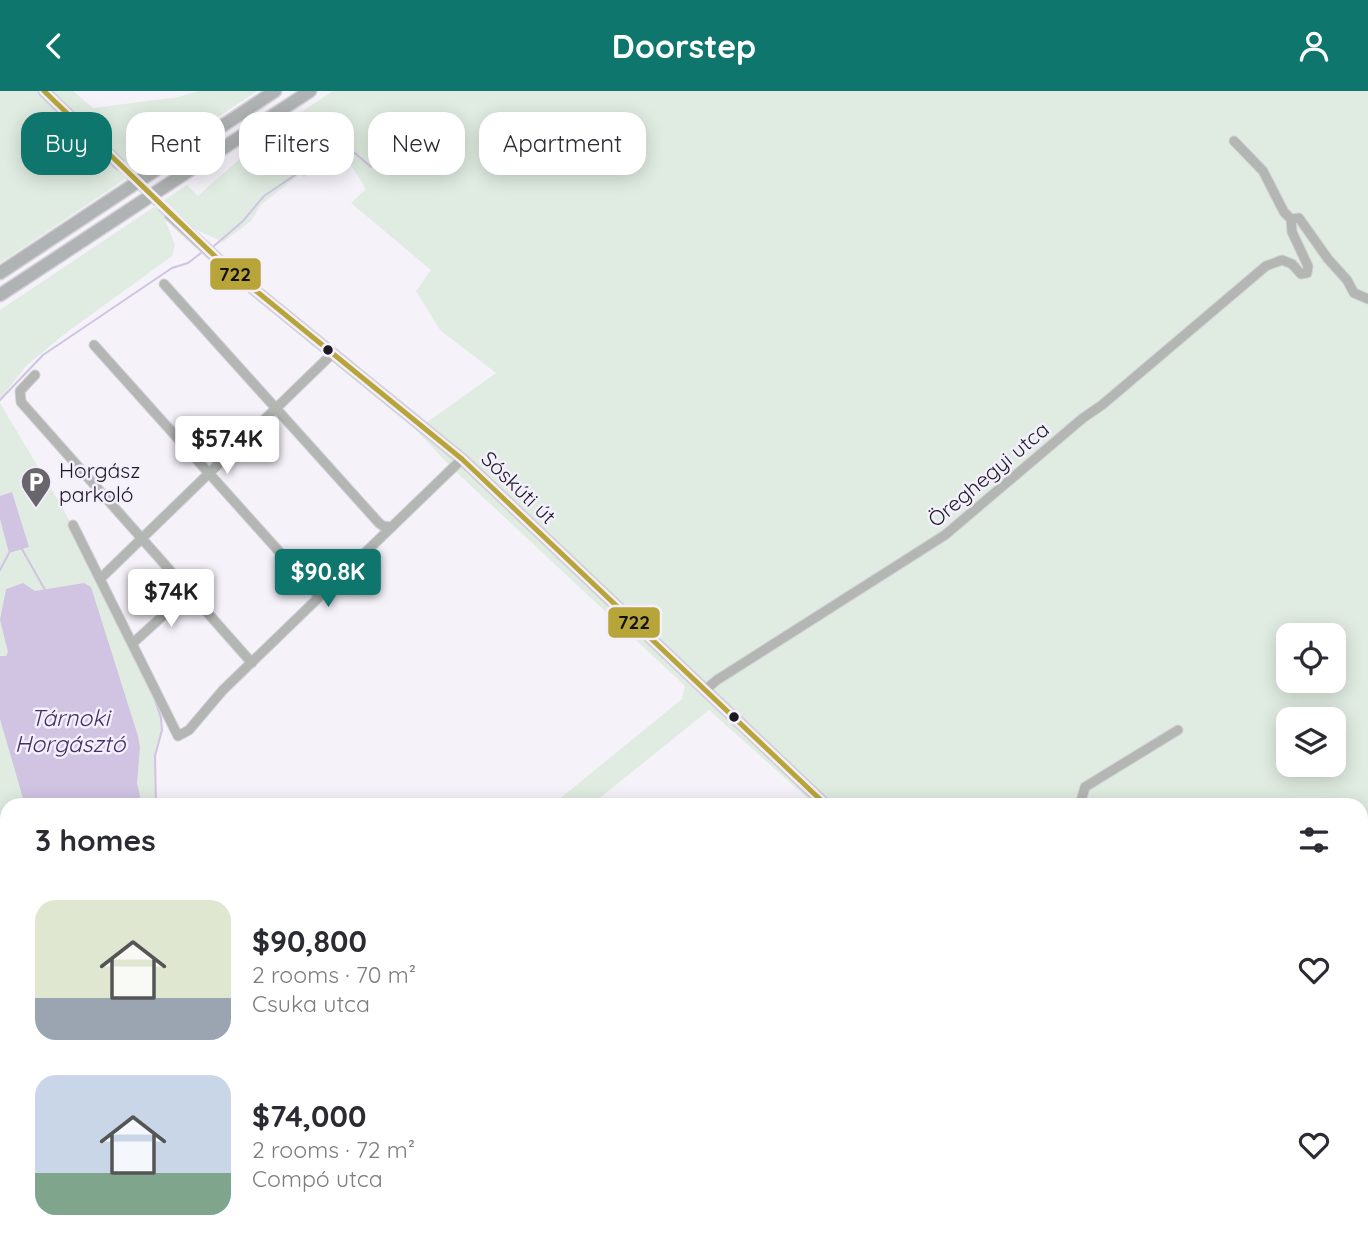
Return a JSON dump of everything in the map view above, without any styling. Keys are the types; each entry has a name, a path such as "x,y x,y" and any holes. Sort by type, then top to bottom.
{"highway":[{"path":"0,272 275,91"},
{"path":"0,295 310,91"}],"main road":[{"path":"44,91 119,165"},
{"name":"Sóskúti út","path":"170,215 223,264 462,459 819,798"}],"street":[{"path":"1234,141 1263,171 1284,212 1291,219 1299,218 1354,293 1368,299"},
{"name":"Öreghegyi utca","path":"705,690 727,673 945,535 1260,270 1275,261 1286,261 1304,275 1308,266 1292,232 1291,219"},
{"path":"164,284 379,523 392,527"},
{"path":"94,345 319,596"},
{"path":"101,578 333,353"},
{"path":"35,375 20,391 21,402 252,663"},
{"path":"74,525 178,736 189,730 218,695 462,459"},
{"path":"133,643 189,592"},
{"path":"1082,798 1085,787 1178,730"}],"shaded area":[{"path":"0,91 73,91 93,108 179,97 198,91 257,91 225,112 126,112 126,175 131,175 0,263"},
{"path":"333,91 1368,91 1368,798 807,798 709,710 600,798 561,798 682,699 685,686 454,470 416,430 496,373 440,330 416,291 431,270 351,203 366,189 354,170 354,112 302,112"},
{"path":"239,160 239,175 299,175 261,205 251,221 223,242 192,228 175,210 164,217 175,245 172,256 66,333 26,366 0,399 0,310 187,185 198,196 221,175 225,175 225,172"},
{"name":"Tárnoki Horgásztó","path":"0,403 65,512 157,703 162,730 155,756 156,798 0,798"}],"water":[{"path":"12,492 29,547 9,553 0,519 0,496"},
{"name":"Tárnoki Horgásztó","path":"23,583 35,591 84,583 91,587 138,736 140,747 137,783 140,798 23,798 0,719 0,656 6,656 8,652 0,620 6,589"}],"waterway":[{"path":"214,246 243,221 264,196 338,146 349,148 368,164"},
{"path":"0,400 43,355 172,268 188,263 201,253"},
{"path":"22,549 45,590"},
{"path":"0,570 9,553"},
{"path":"155,700 162,730 155,756 156,798"}],"tunnel":[{"path":"119,164 170,215"}],"transit line":[{"name":"722","path":"44,91 223,264 462,459 819,798"}],"place":[{"name":"Horgász parkoló","path":"36,509"}]}
